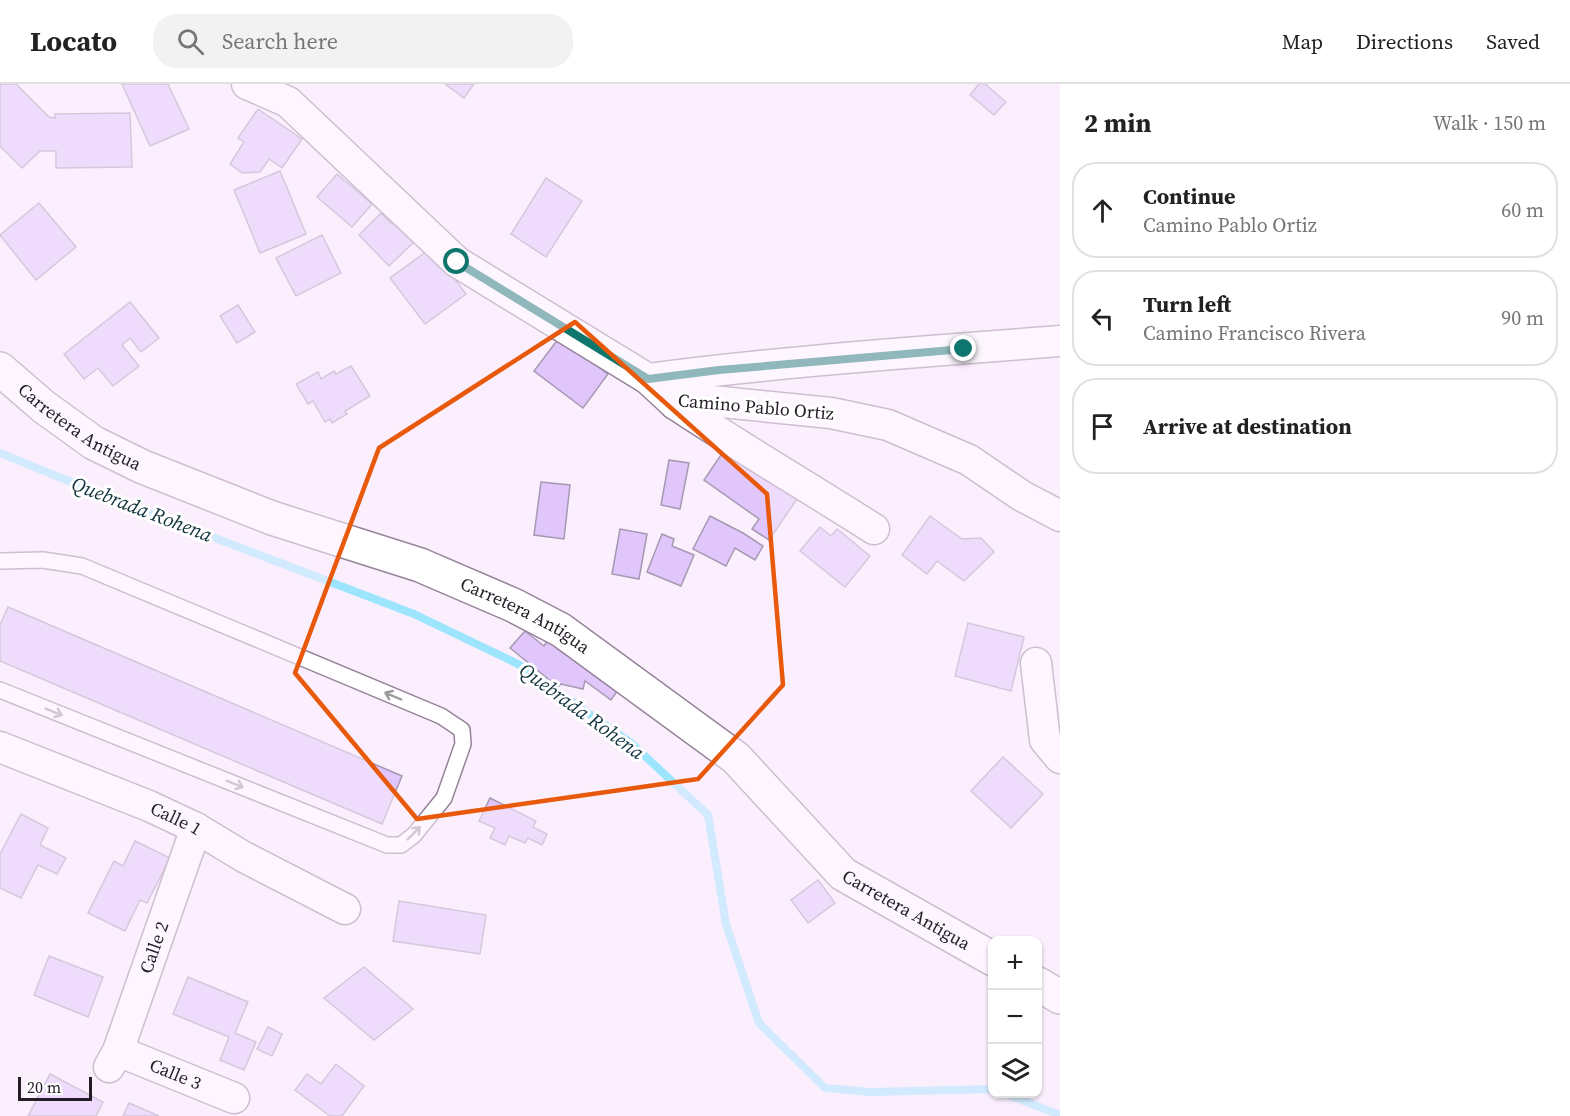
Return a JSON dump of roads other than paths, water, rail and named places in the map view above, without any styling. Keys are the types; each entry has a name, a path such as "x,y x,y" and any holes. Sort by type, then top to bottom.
{"street":[{"name":"Camino Pablo Ortiz","path":"247,84 288,102 457,262 648,379 675,404 692,399 831,413 888,425 969,460 1022,496 1060,516"},
{"path":"648,379 854,357 1060,341"},
{"name":"Carretera Antigua","path":"0,369 44,407 94,443 143,467 272,518 420,565 561,630 736,758 843,874 988,955"},
{"path":"675,404 728,440 794,477 874,529"},
{"path":"1036,663 1046,740 1060,758"},
{"name":"Calle 1","path":"0,747 149,806 196,828 244,857 345,909"},
{"name":"Calle 2","path":"113,1059 196,828"},
{"path":"1042,986 1060,997"},
{"name":"Calle 3","path":"113,1059 234,1098"}],"lane":[{"path":"0,561 43,560 82,566 441,716 462,729 464,744 444,798 414,835 401,845 387,845 0,690"}],"waterway":[{"name":"Quebrada Rohena","path":"0,453 113,499 414,614 518,664 631,743 708,815 726,924 759,1023 825,1088 871,1092 988,1089"},
{"name":"Quebrada Rohena","path":"1016,1098 1060,1115"}]}
